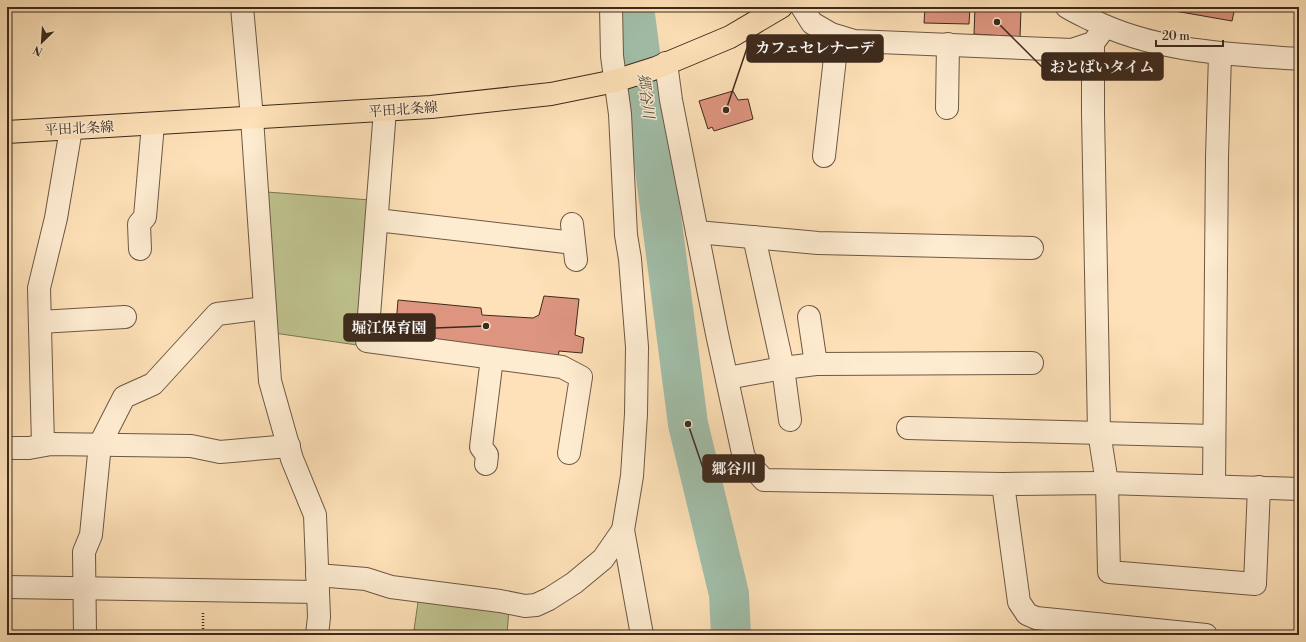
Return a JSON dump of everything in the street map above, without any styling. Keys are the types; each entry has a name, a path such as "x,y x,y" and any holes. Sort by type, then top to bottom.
{"main road":[{"name":"平田北条線","path":"7,132 385,110 476,103 551,94 617,80 661,66 730,37 781,7"}],"street":[{"path":"242,7 252,118 270,381 292,458 315,515 319,617 317,635"},
{"path":"611,7 612,56 617,80 620,114 626,235 630,259 637,347 636,414 632,476 623,530 642,635"},
{"path":"802,7 812,23 832,34 854,41 1072,50 1099,35 1141,39 1220,54 1299,59"},
{"path":"1067,7 1099,35"},
{"path":"1099,35 1093,112 1100,432 1107,482 1109,572 1255,584 1259,487"},
{"path":"824,156 836,49 840,37"},
{"path":"947,108 948,44"},
{"path":"1214,486 1217,157 1220,54"},
{"path":"661,66 671,100 744,458 764,480 1003,484 1107,482 1299,489"},
{"path":"385,110 367,341 562,367 581,377 569,453"},
{"path":"140,249 139,224 144,217 153,124"},
{"path":"43,445 39,288 56,218 70,129"},
{"path":"377,220 574,242"},
{"path":"697,232 818,243 1032,248"},
{"path":"754,236 783,368 790,420"},
{"path":"85,635 84,552 91,535 100,444 124,397 153,384 217,314 265,308"},
{"path":"40,322 125,316"},
{"path":"809,317 816,364"},
{"path":"486,464 487,455 481,447 492,358"},
{"path":"727,378 816,364 1032,363"},
{"path":"908,428 1214,436"},
{"path":"7,448 29,448 43,445 100,444 191,446 220,452 289,446"},
{"path":"1003,484 1019,602 1027,614 1036,618 1206,635"},
{"path":"7,587 85,588 317,584 366,579 391,587 500,601 525,606 536,605 549,599 574,583 603,559 623,530"}],"green space":[{"path":"267,192 370,200 357,345 274,333"},
{"path":"419,595 509,608 507,635 439,635 439,633 414,630"}],"building":[{"path":"925,7 970,7 969,24 924,23"},
{"path":"975,7 1021,9 1020,37 974,34"},
{"path":"1152,7 1235,7 1232,21"},
{"path":"733,91 738,100 748,99 753,119 714,131 712,127 708,129 699,101"},
{"path":"544,296 579,299 575,335 584,338 582,353 559,351 558,358 395,337 398,300 481,308 482,315 533,318 539,315"}],"waterway":[{"name":"郷谷川","path":"634,7 688,424 729,594 731,635"}],"place":[{"name":"おとばいタイム","path":"997,22"},
{"name":"カフェセレナーデ","path":"726,110"},
{"name":"堀江保育園","path":"486,326"},
{"name":"郷谷川","path":"688,424"}]}
